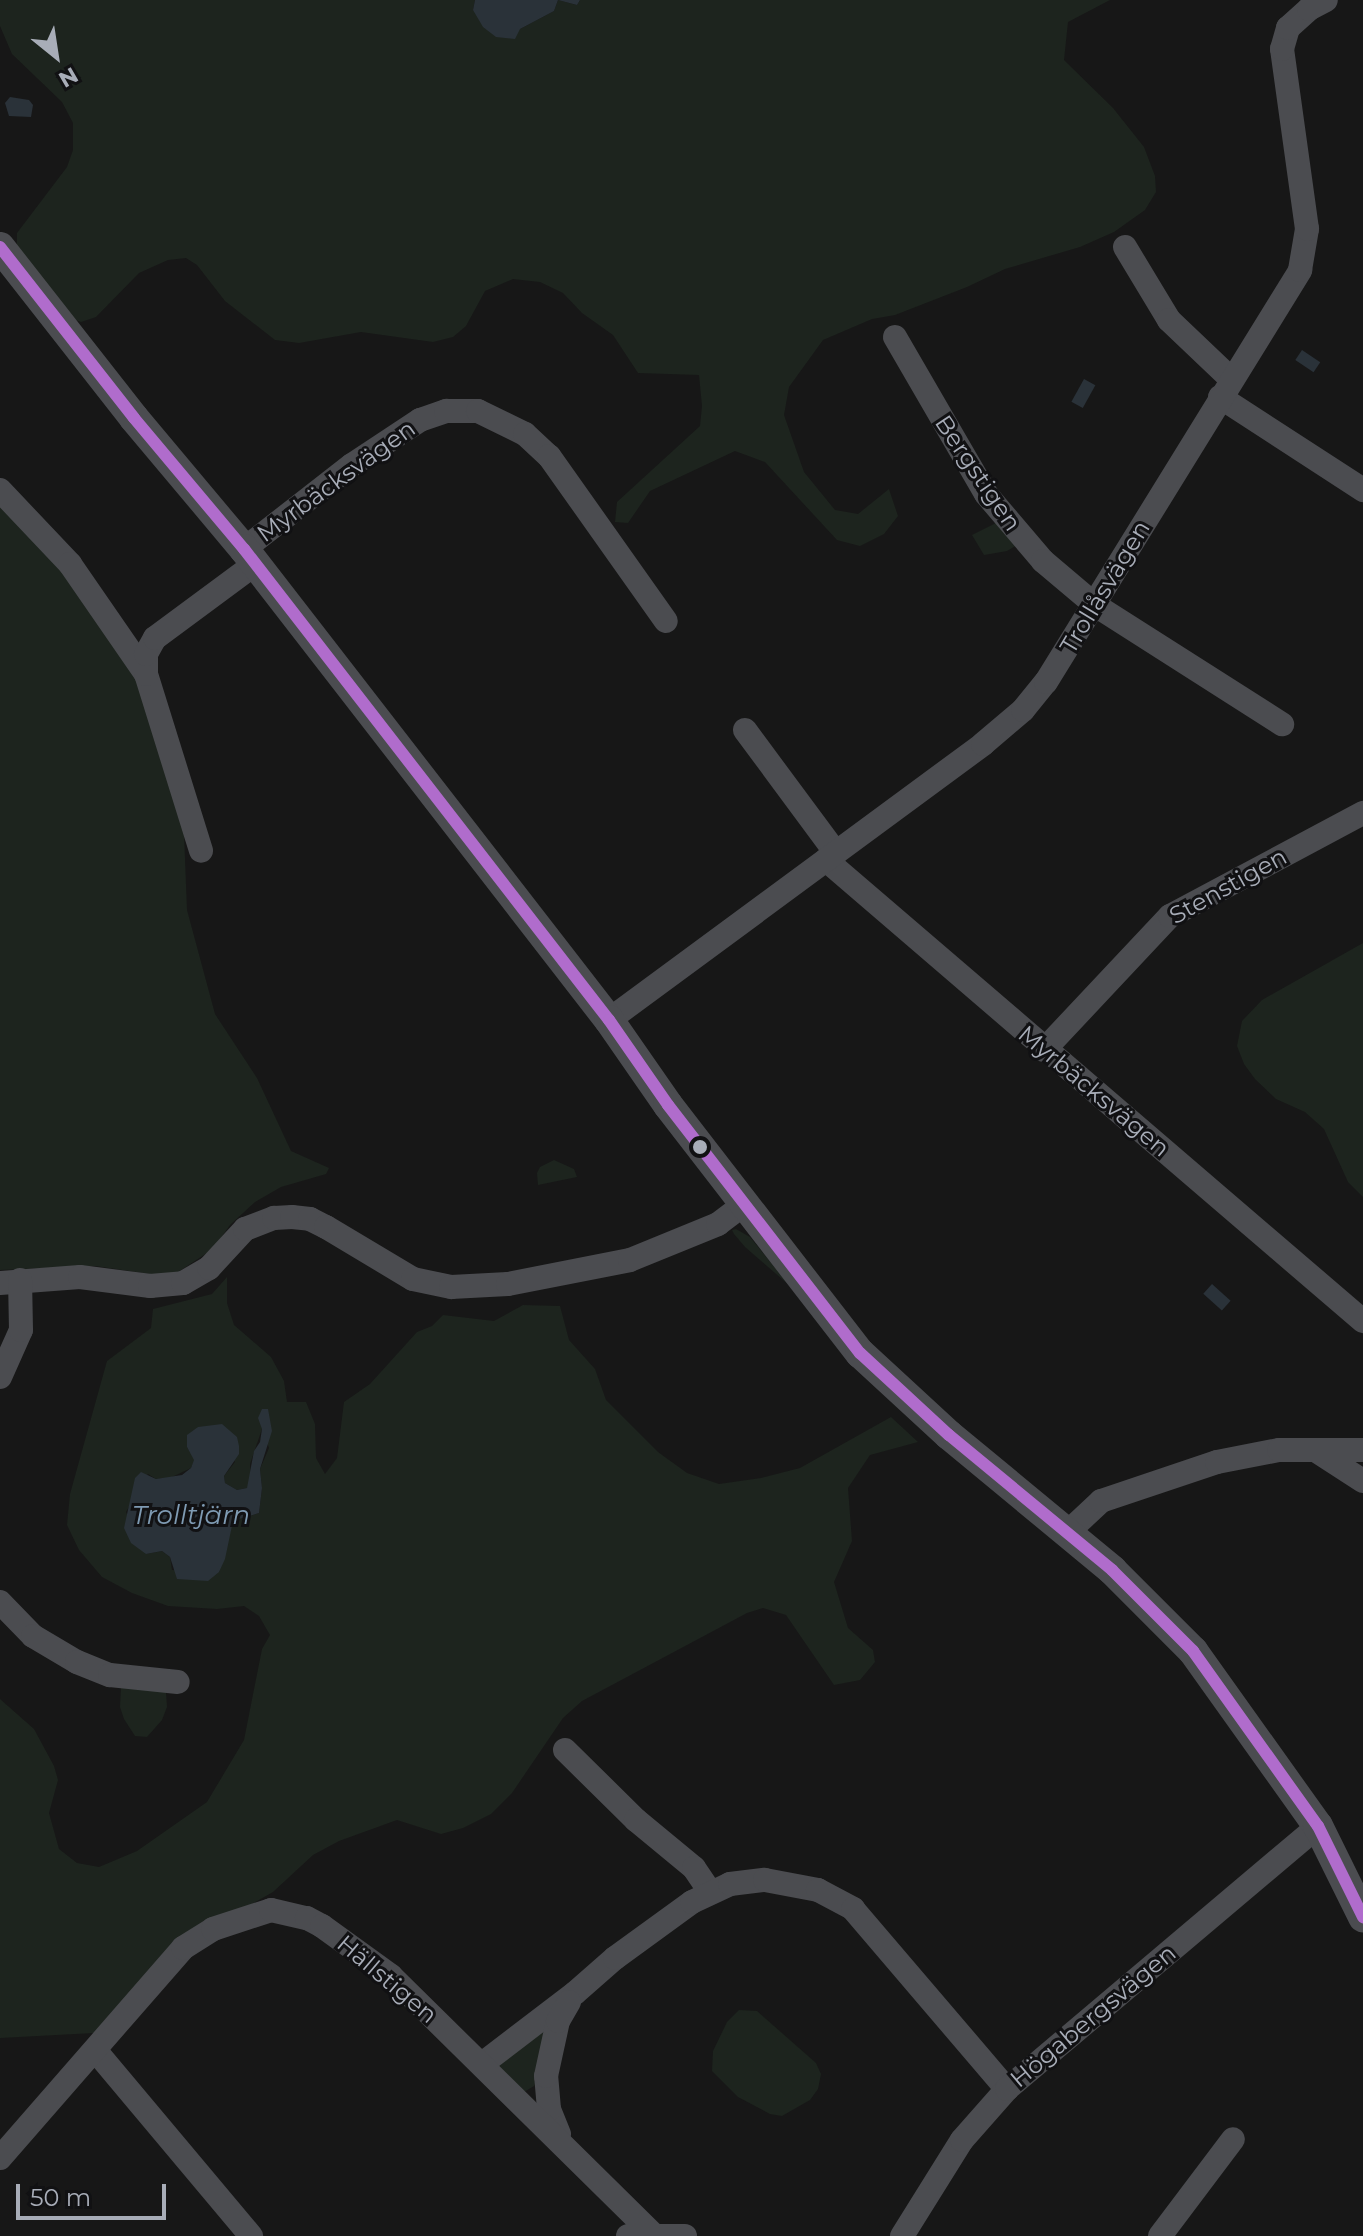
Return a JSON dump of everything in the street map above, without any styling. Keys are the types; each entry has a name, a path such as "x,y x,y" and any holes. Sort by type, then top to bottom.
{"street":[{"name":"Trollåsvägen","path":"609,1020 954,766 1023,710 1060,662 1305,257 1306,216 1282,49 1284,36 1298,9 1326,0"},
{"path":"0,247 124,407 249,557 609,1020 668,1105 828,1314 893,1387 1069,1531 1161,1616 1193,1651 1318,1826 1363,1917"},
{"path":"1125,247 1169,320 1226,388 1363,490"},
{"name":"Bergstigen","path":"895,337 948,434 991,501 1043,561 1095,605 1282,724"},
{"name":"Myrbäcksvägen","path":"146,674 146,654 155,638 352,465 420,420 446,411 478,411 518,429 549,456 666,621"},
{"path":"0,490 70,564 146,674 201,851"},
{"name":"Myrbäcksvägen","path":"745,730 831,857 1044,1050 1363,1321"},
{"name":"Stenstigen","path":"1044,1050 1165,919 1363,813"},
{"path":"0,1377 21,1330 10,1282 80,1277 150,1286 183,1283 209,1268 245,1229 274,1218 310,1219 413,1279 451,1287 508,1284 630,1260 718,1224 745,1204"},
{"path":"1069,1531 1101,1501 1167,1476 1247,1455 1313,1449 1363,1450"},
{"path":"1313,1449 1363,1481"},
{"path":"0,1602 33,1636 77,1662 110,1675 178,1682"},
{"path":"565,1750 636,1820 694,1868 710,1892"},
{"name":"Högabergsvägen","path":"902,2236 956,2148 1007,2089 1318,1826"},
{"path":"482,2064 663,1921 710,1892 741,1881 765,1880 785,1881 834,1897 853,1909 1007,2089"},
{"name":"Hällstigen","path":"0,2158 183,1948 213,1929 271,1910 307,1918 346,1941 400,1984 569,2150 640,2235"},
{"path":"569,2150 549,2109 546,2076 558,2021 575,1993"},
{"path":"95,2050 251,2236"},
{"path":"1160,2236 1233,2139"},
{"path":"640,2235 685,2236"}],"shaded area":[{"path":"0,0 475,0 473,10 520,29 554,11 558,0 577,5 580,0 1110,0 1068,22 1064,60 1113,108 1144,147 1155,176 1156,192 1145,210 1114,232 1080,247 1005,269 967,287 895,315 872,319 823,340 789,387 784,415 804,472 835,510 858,514 889,489 898,516 884,534 860,546 837,540 765,462 735,451 650,491 628,523 615,522 617,502 700,426 699,375 638,373 613,335 582,313 563,293 540,282 513,279 485,291 466,326 453,337 433,342 361,332 299,343 275,340 225,301 197,265 186,258 168,260 139,273 96,317 81,322 68,317 17,249 17,233 67,167 73,150 73,123 62,102 12,54 0,26"},
{"path":"0,500 64,572 139,680 184,833 187,910 215,1014 257,1078 291,1151 329,1168 326,1174 281,1187 255,1202 230,1225 213,1249 175,1274 157,1275 95,1266 0,1270"},
{"path":"998,522 1017,545 1007,551 984,555 972,535"},
{"path":"1363,943 1363,1197 1348,1182 1324,1129 1305,1112 1276,1099 1255,1079 1244,1064 1237,1046 1242,1021 1262,1000"},
{"path":"554,1160 574,1169 577,1177 538,1185 540,1167"},
{"path":"732,1230 750,1237 790,1286 745,1247"},
{"path":"227,1277 227,1303 234,1325 271,1357 284,1381 287,1402 306,1402 315,1424 316,1458 325,1474 337,1458 344,1402 370,1384 417,1332 432,1326 443,1315 494,1321 523,1305 560,1306 569,1340 595,1369 606,1400 658,1452 687,1473 719,1484 800,1468 891,1417 918,1442 870,1455 848,1488 852,1541 834,1582 848,1628 873,1650 875,1662 860,1680 834,1685 786,1615 763,1608 747,1613 582,1701 563,1718 512,1793 491,1814 463,1828 441,1834 397,1820 339,1841 313,1855 273,1892 250,1905 94,2033 0,2038 0,1699 34,1729 54,1766 58,1780 49,1813 59,1849 77,1863 99,1867 137,1851 207,1802 244,1740 262,1649 270,1635 259,1616 244,1606 217,1609 168,1606 132,1593 102,1577 79,1550 67,1525 70,1494 107,1361 151,1328 153,1309 212,1294","holes":["198,1427 210,1428 235,1462 224,1476 225,1483 237,1490 247,1488 251,1483 250,1464 262,1429 269,1448 260,1469 262,1488 259,1513 233,1521 219,1572 172,1570 170,1557 162,1551 146,1554 126,1512 148,1474 156,1479 170,1478 191,1468 195,1459 187,1447"]},
{"path":"121,1687 166,1692 167,1707 162,1720 147,1737 135,1736 124,1719 120,1707"},
{"path":"739,2010 757,2011 816,2063 821,2074 818,2089 810,2100 782,2116 770,2114 738,2097 712,2071 713,2051 727,2022"},
{"path":"545,2025 539,2074 534,2086 524,2092 502,2074 498,2064"}],"water":[{"path":"475,0 558,0 554,11 520,29 515,39 496,37 483,27 473,10"},
{"path":"558,0 580,0 577,5"},
{"path":"10,97 29,100 33,105 31,117 9,116 5,103"},
{"path":"1302,350 1320,362 1314,372 1295,360"},
{"path":"1084,379 1095,385 1083,408 1071,402"},
{"path":"1212,1284 1231,1301 1222,1310 1203,1294"},
{"name":"Trolltjärn","path":"262,1409 268,1409 272,1431 260,1469 262,1488 259,1513 233,1521 225,1559 219,1572 208,1581 177,1579 170,1557 162,1551 146,1554 131,1543 124,1528 135,1478 141,1472 156,1479 182,1475 191,1468 194,1460 187,1447 187,1435 198,1427 222,1424 237,1437 239,1446 239,1454 224,1476 225,1483 237,1490 247,1488 254,1451 260,1442 262,1429 258,1418"}],"transit line":[{"path":"0,247 134,418 244,549 609,1020 668,1105 860,1353 949,1435 1112,1570 1193,1651 1318,1826 1363,1917"}]}
